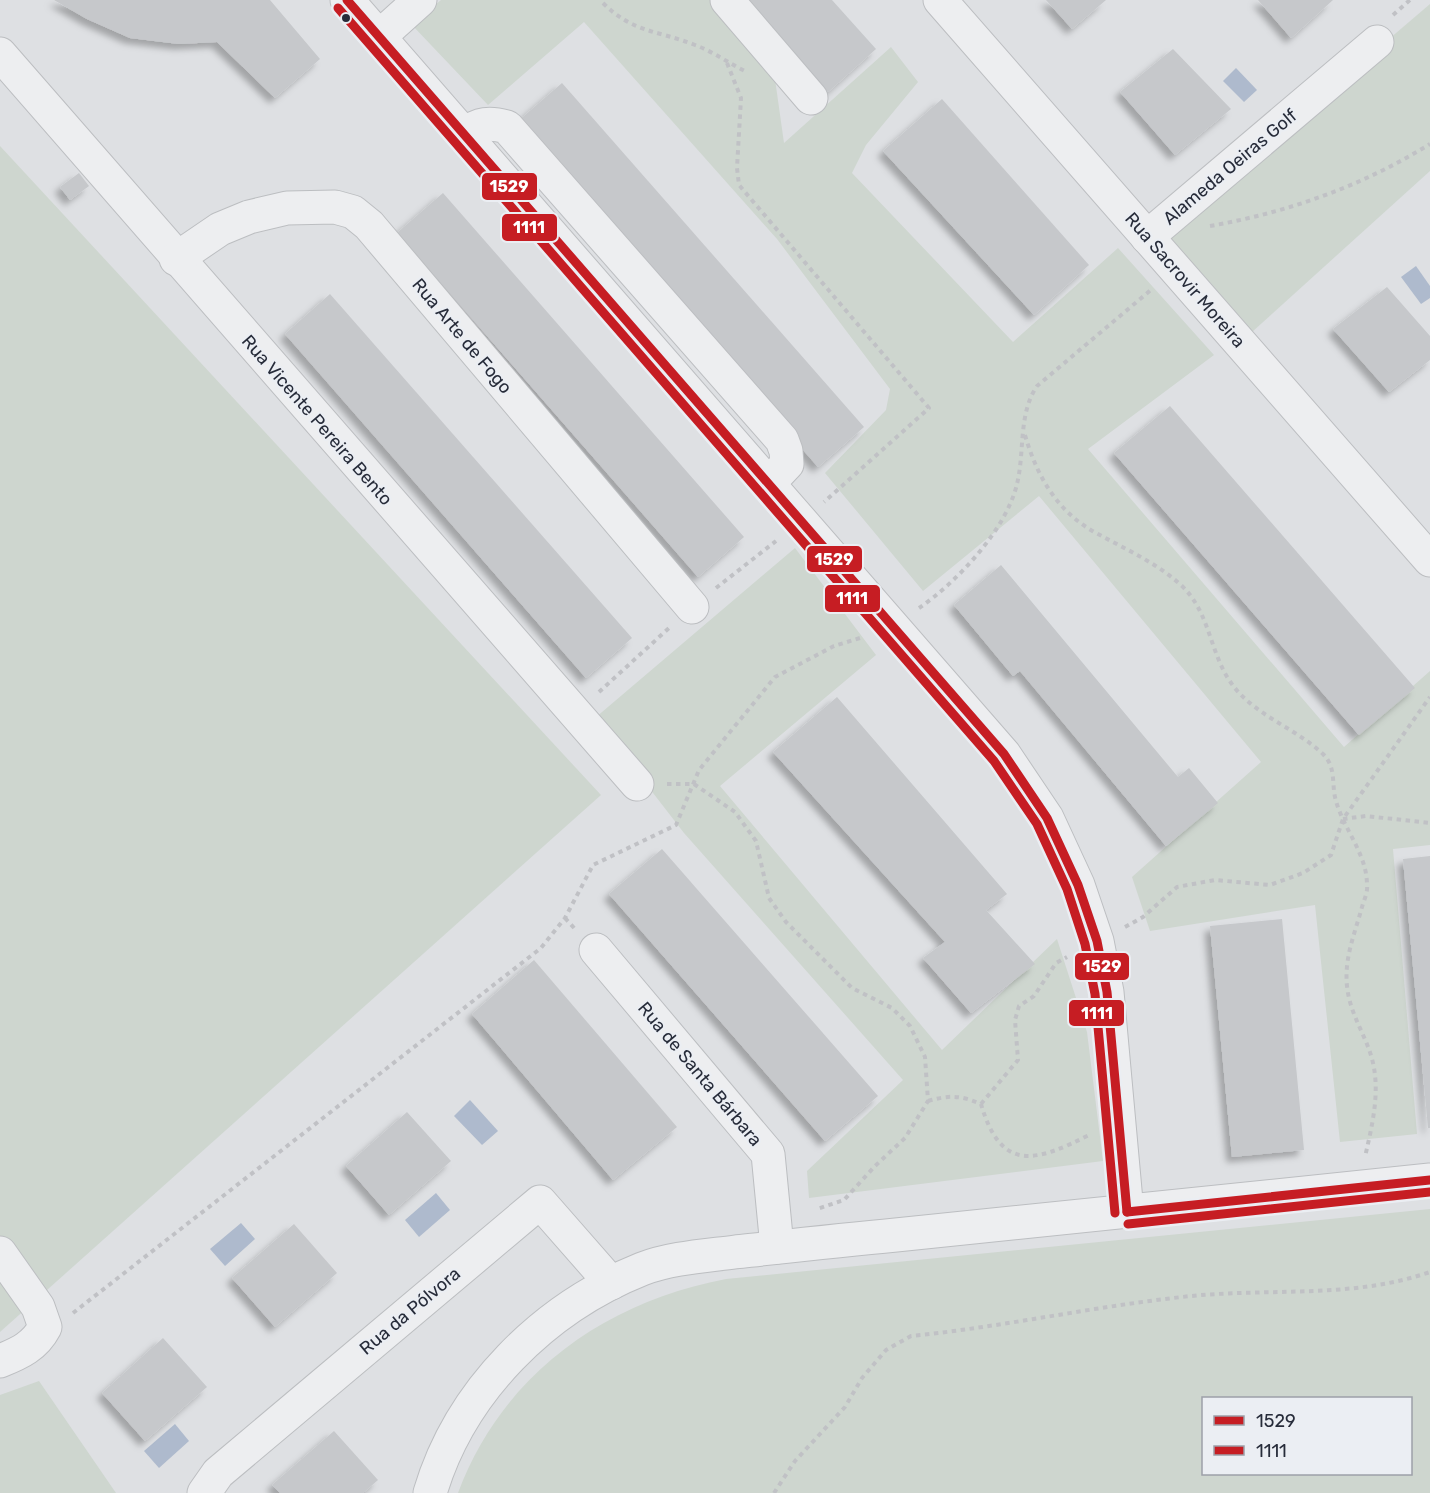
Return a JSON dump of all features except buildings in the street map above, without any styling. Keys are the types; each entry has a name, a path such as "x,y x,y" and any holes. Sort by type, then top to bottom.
{"street":[{"path":"347,0 1004,754 1028,786 1064,853 1097,941 1107,992 1127,1212"},
{"path":"379,37 420,0"},
{"path":"727,0 811,98"},
{"name":"Rua Sacrovir Moreira","path":"940,0 1430,560"},
{"name":"Alameda Oeiras Golf","path":"1147,237 1377,42"},
{"name":"Rua Vicente Pereira Bento","path":"0,54 176,259 637,784"},
{"name":"Rua Arte de Fogo","path":"176,259 220,229 270,212 318,206 353,212 369,225 692,607"},
{"name":"Rua de Santa Bárbara","path":"596,950 768,1154 776,1233"},
{"path":"429,1493 449,1444 468,1410 492,1377 544,1326 611,1283 644,1268 776,1233 1127,1212 1430,1180"},
{"name":"Rua da Pólvora","path":"204,1493 218,1473 540,1202 611,1283"},
{"path":"0,1253 38,1307 45,1327 38,1340 19,1354 0,1361"}],"path":[{"path":"603,3 617,17 642,31 668,35 698,46 745,71 787,70"},
{"path":"727,63 741,98 737,168 739,185 929,408 802,521"},
{"name":"Alameda Oeiras Golf","path":"1200,228 1260,216 1326,195 1386,169 1430,144"},
{"path":"1023,431 1035,465 1054,499 1072,517 1095,533 1147,559 1182,587 1197,604 1225,674 1237,690 1250,704 1300,735 1325,756 1331,768 1335,799 1363,859 1368,888 1347,964 1349,1003 1371,1057 1375,1083 1374,1115 1359,1187"},
{"path":"981,1104 1018,1060 1015,1020 1019,1006 1034,996 1056,963 1143,917 1177,887 1215,880 1270,885 1303,873 1331,855 1343,819 1430,697"},
{"path":"637,784 694,784 735,812 756,841 769,898 786,922 852,988 892,1008 910,1026 926,1057 928,1101 906,1138 875,1166 844,1200 801,1214 776,1233"},
{"path":"1343,819 1366,816 1430,823"},
{"path":"38,1340 541,948 565,918"},
{"path":"928,1101 950,1095 963,1096 981,1104"},
{"path":"981,1104 986,1122 997,1142 1017,1156 1043,1155 1061,1149 1119,1119"},
{"path":"774,1493 795,1461 845,1407 862,1378 886,1350 911,1336 1182,1297 1276,1291 1356,1290 1398,1283 1430,1272"}],"shaded area":[{"path":"441,0 711,0 774,72 784,143 891,47 918,82 866,145 852,173 1013,342 1118,248 1214,355 1088,449 1344,747 1430,671 1430,845 1393,849 1417,1134 1340,1142 1315,905 1150,931 1132,877 1261,762 1039,496 923,591 825,473 886,410 890,389 777,239 584,22 488,105 412,25"},
{"path":"1430,4 1430,171 1252,332 1161,234"},
{"path":"0,146 601,795 0,1332"},
{"path":"795,548 876,655 720,786 942,1050 1057,939 1087,1032 1103,1161 809,1198 807,1171 903,1080 684,833 595,718"},
{"path":"1430,1209 1430,1493 458,1493 477,1451 501,1413 530,1379 563,1350 599,1326 639,1306 681,1290 726,1279"},
{"path":"39,1381 116,1493 0,1493 0,1395"}],"water":[{"path":"1236,68 1257,90 1244,102 1223,81"},
{"path":"1416,266 1430,286 1430,298 1421,304 1401,277"},
{"path":"470,1100 498,1131 482,1145 454,1116"},
{"path":"436,1193 450,1210 419,1237 405,1220"},
{"path":"241,1223 255,1239 225,1266 210,1249"},
{"path":"175,1424 189,1441 159,1468 144,1451"}],"transit line":[{"name":"1529","path":"347,0 1004,754 1047,818 1078,885 1097,941 1107,992 1127,1212"},
{"name":"1111","path":"338,8 994,761 1037,824 1067,889 1085,944 1095,994 1115,1213"},
{"name":"1529","path":"1127,1212 1430,1180"},
{"name":"1111","path":"1128,1224 1430,1192"}]}
